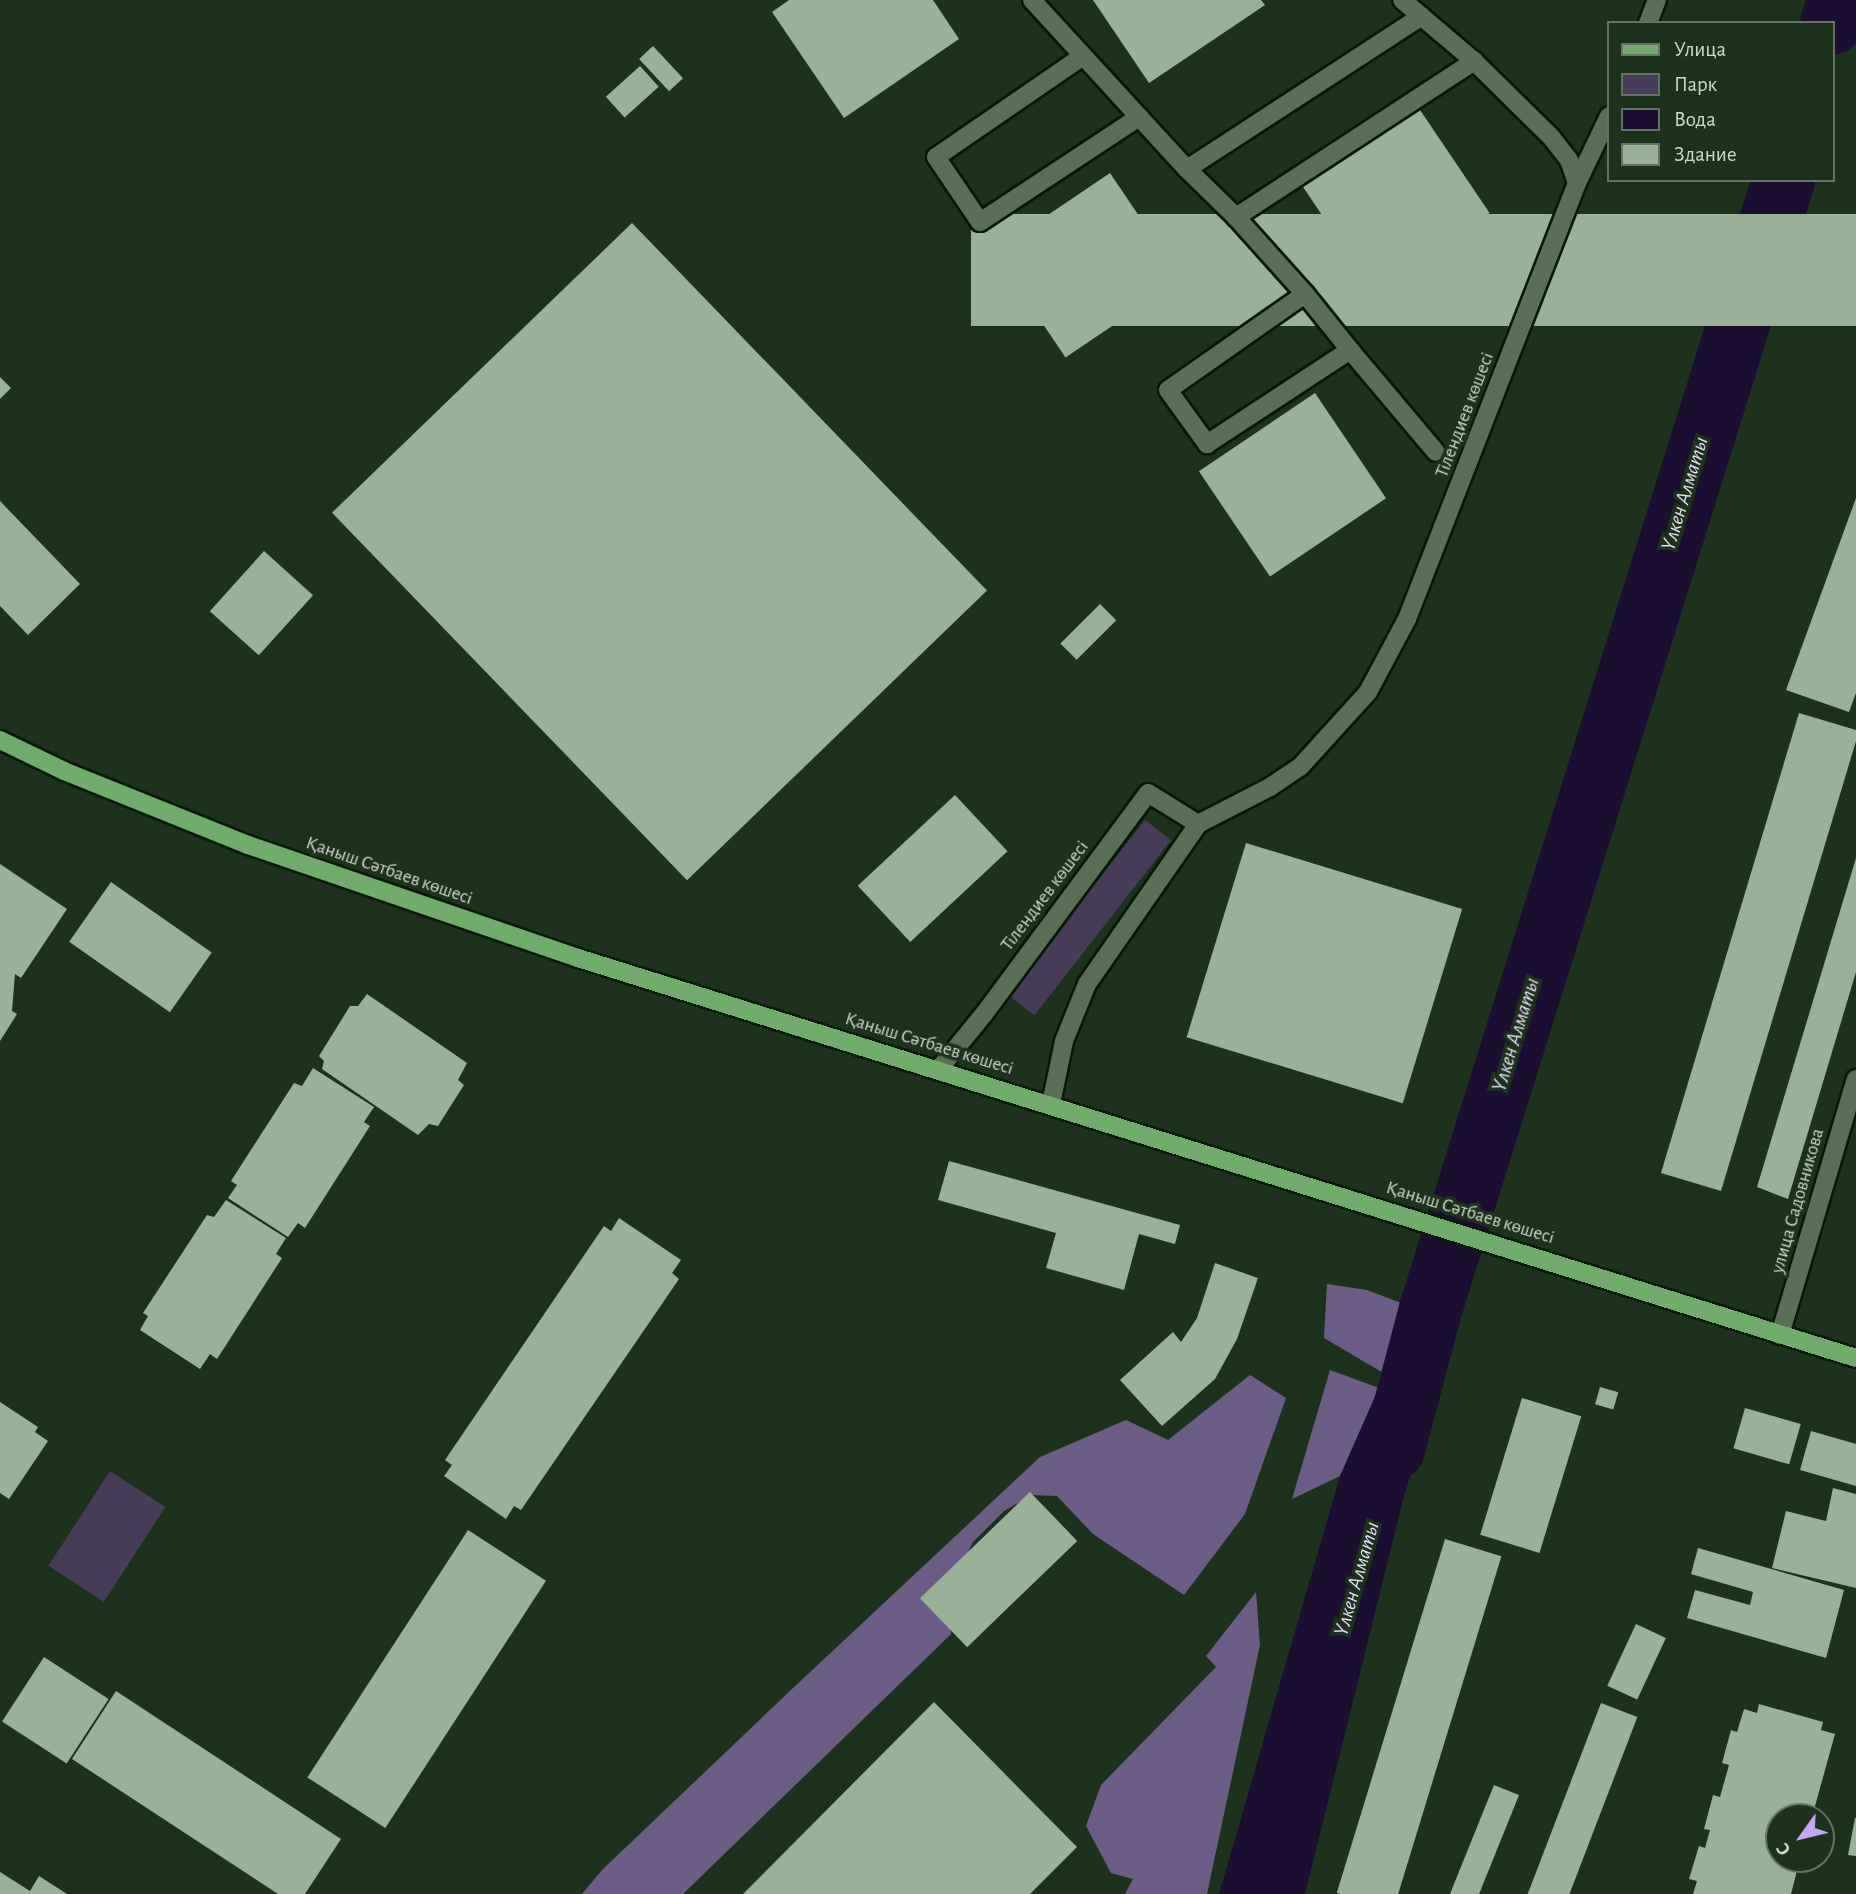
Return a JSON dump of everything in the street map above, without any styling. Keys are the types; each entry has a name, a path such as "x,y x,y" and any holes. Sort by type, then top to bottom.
{"main road":[{"name":"Қаныш Сәтбаев көшесі","path":"0,740 64,771 248,845 578,958 1536,1255 1856,1358"}],"street":[{"path":"1032,0 1187,169 1236,216 1305,294 1436,452"},
{"path":"1402,0 1474,61 1550,136 1569,160 1577,183"},
{"path":"1649,21 1657,0"},
{"path":"1187,169 1422,16"},
{"path":"1083,56 936,157 980,222 1139,117"},
{"path":"1236,216 1474,61"},
{"name":"Тілендиев көшесі","path":"1051,1104 1065,1041 1087,984 1198,824 1270,787 1300,767 1368,692 1407,619 1577,183 1608,118"},
{"path":"1305,294 1168,390 1207,444 1350,350"},
{"name":"Тілендиев көшесі","path":"939,1069 984,1014 1148,793 1198,824"},
{"name":"улица Садовникова","path":"1780,1335 1856,1079"}],"green space":[{"path":"1145,820 1171,840 1034,1015 1008,995"},
{"path":"110,1471 165,1507 104,1602 48,1566"}],"shaded area":[{"path":"1327,1284 1367,1290 1404,1304 1385,1374 1324,1338"},
{"path":"1330,1370 1379,1388 1340,1476 1292,1499"},
{"path":"1250,1375 1286,1398 1245,1514 1184,1595 1093,1534 1057,1496 1032,1495 1004,1511 973,1542 958,1572 950,1608 951,1634 683,1894 582,1894 602,1870 1040,1457 1126,1420 1168,1440"},
{"path":"1256,1592 1260,1645 1207,1894 1125,1894 1133,1879 1111,1873 1086,1826 1101,1785 1216,1667 1206,1656"}],"water":[{"path":"1392,1358 1443,1372 1404,1496 1305,1894 1219,1894 1340,1476"}],"building":[{"path":"789,0 933,0 959,39 844,118 772,12"},
{"path":"1093,0 1261,0 1265,5 1149,83"},
{"path":"653,46 683,78 669,91 639,59"},
{"path":"640,66 659,87 625,118 606,97"},
{"path":"1418,107 1490,213 1374,291 1302,185"},
{"path":"1110,173 1182,279 1066,357 994,251"},
{"path":"971,214 1856,214 1856,326 971,326"},
{"path":"632,223 987,591 687,880 332,513"},
{"path":"0,377 11,388 0,399"},
{"path":"1315,393 1386,498 1270,577 1199,471"},
{"path":"1856,498 1856,693 1849,712 1786,690"},
{"path":"0,501 80,584 28,635 0,606"},
{"path":"264,551 313,595 259,655 210,611"},
{"path":"1100,604 1116,620 1077,660 1060,644"},
{"path":"1799,713 1856,730 1856,741 1721,1191 1661,1173"},
{"path":"955,795 1008,851 910,942 858,886"},
{"path":"1246,843 1462,909 1403,1103 1187,1037"},
{"path":"1856,858 1856,972 1788,1199 1757,1187"},
{"path":"0,864 67,909 21,978 15,974 12,1011 17,1014 0,1041"},
{"path":"111,882 212,953 170,1012 69,942"},
{"path":"367,994 467,1063 458,1080 464,1085 438,1126 429,1124 418,1135 322,1069 324,1061 319,1056 350,1006 358,1006"},
{"path":"313,1068 374,1107 364,1122 370,1126 305,1228 298,1223 288,1237 228,1198 237,1185 231,1181 294,1083 302,1086"},
{"path":"949,1161 1180,1225 1175,1244 1139,1234 1124,1290 1046,1268 1056,1233 938,1200"},
{"path":"226,1200 286,1238 276,1254 282,1258 217,1359 210,1354 200,1369 140,1330 148,1316 143,1313 207,1215 214,1217"},
{"path":"619,1218 681,1260 672,1273 679,1279 521,1510 514,1506 506,1519 444,1476 452,1465 445,1460 604,1226 611,1231"},
{"path":"1215,1263 1258,1278 1237,1339 1215,1379 1162,1426 1120,1380 1173,1332 1181,1342 1197,1318"},
{"path":"1600,1387 1618,1392 1613,1410 1595,1404"},
{"path":"1522,1398 1581,1416 1539,1553 1480,1535"},
{"path":"0,1402 38,1427 35,1432 48,1441 9,1499 0,1493"},
{"path":"1745,1408 1801,1424 1789,1464 1733,1448"},
{"path":"1811,1431 1856,1444 1856,1486 1800,1470"},
{"path":"1833,1488 1856,1494 1856,1588 1772,1568 1786,1511 1826,1521"},
{"path":"1030,1492 1077,1541 967,1647 920,1598"},
{"path":"468,1530 546,1581 385,1828 307,1777"},
{"path":"1445,1539 1501,1556 1398,1894 1337,1893"},
{"path":"1698,1548 1844,1590 1826,1658 1687,1618 1695,1590 1750,1605 1753,1592 1691,1574"},
{"path":"1636,1624 1666,1638 1637,1700 1607,1686"},
{"path":"44,1657 109,1699 67,1764 2,1722"},
{"path":"116,1691 341,1839 305,1894 278,1894 72,1759"},
{"path":"934,1702 1077,1847 1030,1894 743,1894"},
{"path":"1601,1703 1637,1717 1569,1894 1528,1894"},
{"path":"1759,1704 1823,1722 1821,1730 1835,1734 1816,1803 1765,1803 1765,1873 1796,1873 1791,1894 1693,1894 1697,1881 1689,1879 1699,1846 1705,1848 1710,1830 1704,1829 1713,1795 1720,1797 1729,1765 1722,1763 1731,1730 1737,1732 1744,1709 1757,1713"},
{"path":"1494,1785 1519,1795 1479,1894 1450,1894"},
{"path":"1856,1818 1856,1856 1848,1855"},
{"path":"0,1872 30,1891 39,1876 67,1894 0,1894"}],"waterway":[{"name":"Үлкен Алматы","path":"1832,21 1838,0"},
{"name":"Үлкен Алматы","path":"1393,1449 1430,1309 1782,182"}]}
